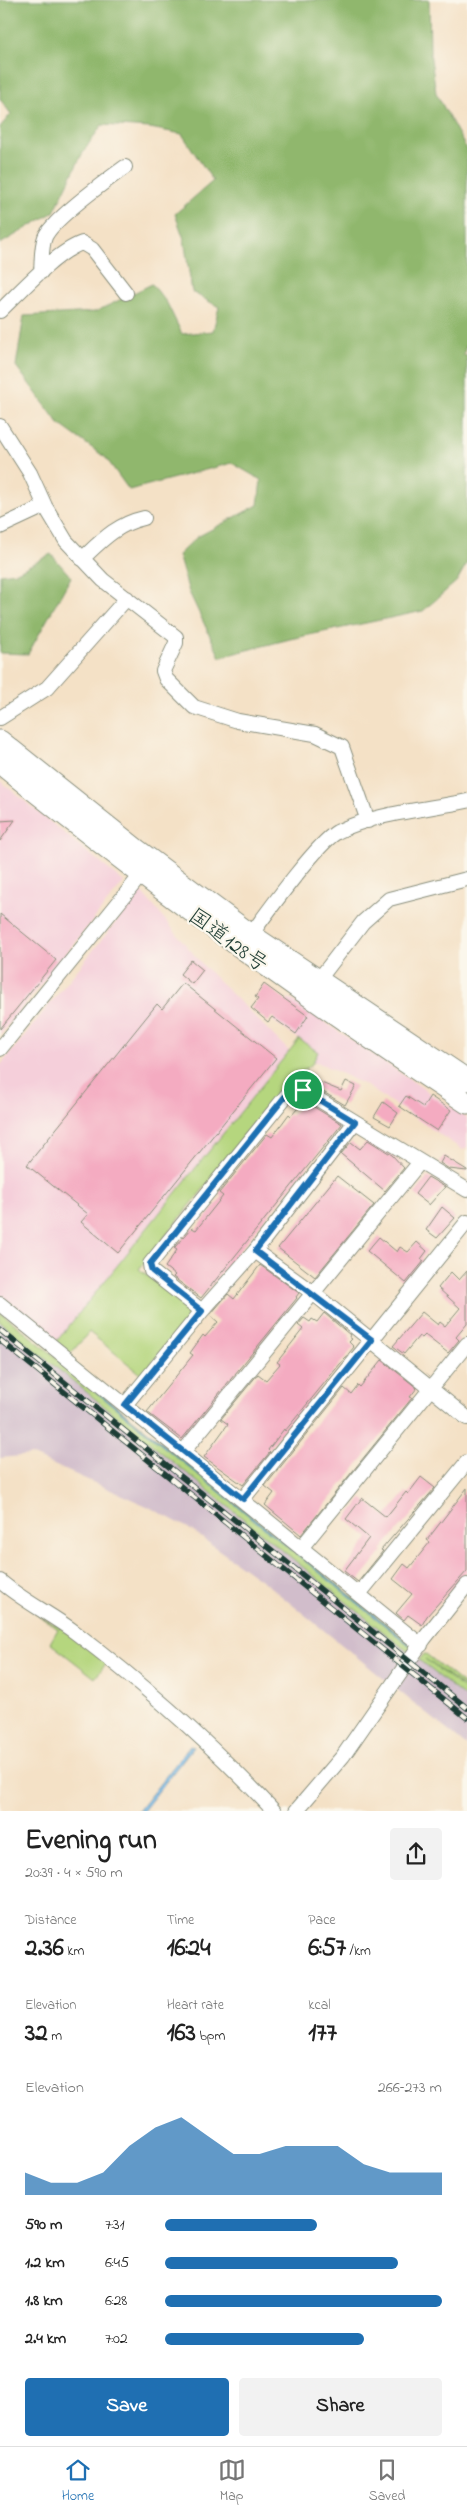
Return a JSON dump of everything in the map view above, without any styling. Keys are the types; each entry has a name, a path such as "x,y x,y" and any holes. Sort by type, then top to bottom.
{"highway":[{"name":"国道128号","path":"0,741 130,844 246,942 355,1029 467,1103"},
{"name":"国道128号","path":"0,763 141,875 246,942 317,982 467,1080"}],"street":[{"path":"41,272 43,245 47,233 90,193 125,167"},
{"path":"0,311 41,272 73,246 82,244 92,249 126,293"},
{"path":"0,426 30,473 45,506 66,541 103,580 176,636 176,643 163,671 166,679 194,707 238,720 316,734 342,746 368,821"},
{"path":"0,527 45,506"},
{"path":"82,559 111,532 127,522 144,518"},
{"path":"0,718 47,688 127,598"},
{"path":"246,942 320,846 338,832 368,821 467,801"},
{"path":"0,1049 141,875"},
{"path":"317,982 363,922 389,899 467,879"},
{"path":"202,1311 152,1271 150,1264 291,1090 299,1089 467,1190"},
{"path":"125,1405 202,1311 255,1251 355,1122"},
{"path":"183,1452 420,1162"},
{"path":"243,1499 467,1222"},
{"path":"255,1251 313,1293 467,1418"},
{"path":"0,1304 421,1645"},
{"path":"301,1548 467,1344"},
{"path":"359,1594 467,1462"},
{"path":"0,1581 27,1602 74,1631 144,1686 244,1779 274,1811"},
{"path":"296,1811 343,1756 424,1639 467,1585"}],"shaded area":[{"path":"0,781 124,882 0,1035"},
{"path":"141,891 201,963 289,1051 56,1342 0,1296 0,1066"},
{"path":"289,998 467,1118 467,1148 463,1150 365,1085 317,1062 312,1062 317,1052 273,1021"},
{"path":"0,1322 467,1699 467,1746 264,1582 188,1528 147,1506 31,1455 0,1458"}],"green space":[{"path":"0,0 429,0 430,52 436,93 467,150 467,344 463,355 467,356 467,563 457,581 423,611 290,639 220,657 189,592 178,555 197,537 258,505 261,480 232,463 129,490 106,458 59,424 16,366 24,316 95,312 152,284 167,303 182,334 213,331 219,307 192,292 184,239 175,214 213,181 182,134 150,128 102,125 83,152 54,212 0,244 0,127 11,114 0,99"},
{"path":"51,554 71,577 28,654 0,653 0,574 17,572"},
{"path":"299,1039 318,1052 312,1064 291,1080 139,1269 191,1310 191,1314 142,1375 89,1332 71,1353 56,1342"},
{"path":"0,1312 412,1644 408,1652 0,1322"},
{"path":"39,1616 64,1629 108,1661 95,1678 50,1643 58,1629"},
{"path":"424,1654 467,1687 467,1689 425,1659 467,1691 467,1699 419,1660"}],"water":[{"path":"60,1361 410,1644 59,1362"},
{"path":"190,1746 193,1747 143,1811 138,1811"}],"building":[{"path":"15,820 0,841 0,821"},
{"path":"0,914 56,960 0,1029"},
{"path":"191,960 203,970 192,984 180,974"},
{"path":"183,983 276,1058 118,1253 81,1222 88,1214 27,1165 157,1004 162,1009"},
{"path":"264,984 308,1016 296,1034 272,1017 268,1022 251,1008 258,999 255,997"},
{"path":"346,1081 356,1086 345,1105 315,1087 319,1082 341,1091"},
{"path":"406,1096 423,1107 430,1096 451,1110 437,1131 399,1106"},
{"path":"304,1101 342,1124 201,1298 173,1277 175,1275 165,1267 177,1250 174,1248 192,1228 196,1230 223,1196 219,1193 267,1134 272,1137 289,1114 291,1116"},
{"path":"383,1102 398,1113 390,1126 374,1117"},
{"path":"368,1140 392,1155 404,1168 385,1191 341,1154 351,1142 360,1149"},
{"path":"444,1156 467,1171 449,1169 440,1163"},
{"path":"337,1176 374,1205 315,1277 278,1248"},
{"path":"428,1177 445,1187 429,1205 415,1194"},
{"path":"442,1207 455,1218 437,1238 426,1230"},
{"path":"379,1237 397,1252 400,1247 408,1252 417,1242 427,1251 421,1259 424,1261 406,1283 367,1251"},
{"path":"260,1265 299,1293 297,1298 182,1439 147,1412 193,1355 190,1353 203,1335 205,1337 218,1322 210,1315 228,1294 234,1299"},
{"path":"467,1271 467,1324 456,1337 459,1340 448,1353 425,1335 422,1338 419,1336 404,1354 393,1346 422,1312 438,1325 440,1322 445,1326 460,1308 438,1288 451,1272 459,1280"},
{"path":"324,1313 350,1335 349,1337 352,1339 349,1342 354,1347 285,1431 284,1429 268,1450 270,1452 243,1485 204,1457 228,1424 221,1419 258,1374 266,1380 280,1364 277,1362 303,1329 298,1325 304,1318 310,1322 312,1319 317,1322"},
{"path":"382,1360 417,1388 410,1397 412,1398 301,1535 265,1505 274,1493 265,1486 344,1388 351,1394 358,1385 360,1387"},
{"path":"421,1477 435,1488 381,1550 383,1551 358,1582 344,1571 369,1538 346,1519 362,1498 386,1517"},
{"path":"467,1488 467,1571 427,1616 422,1625 408,1615 404,1620 396,1613 412,1594 393,1579 404,1564 409,1568 430,1542 427,1540"}],"railway":[{"path":"0,1330 467,1708"},
{"path":"0,1340 467,1718"}],"route":[{"path":"295,1089 303,1090 355,1122 255,1251 313,1293 372,1340 243,1499 125,1405 202,1311 152,1271 149,1268 150,1264 288,1093 295,1089"}]}
